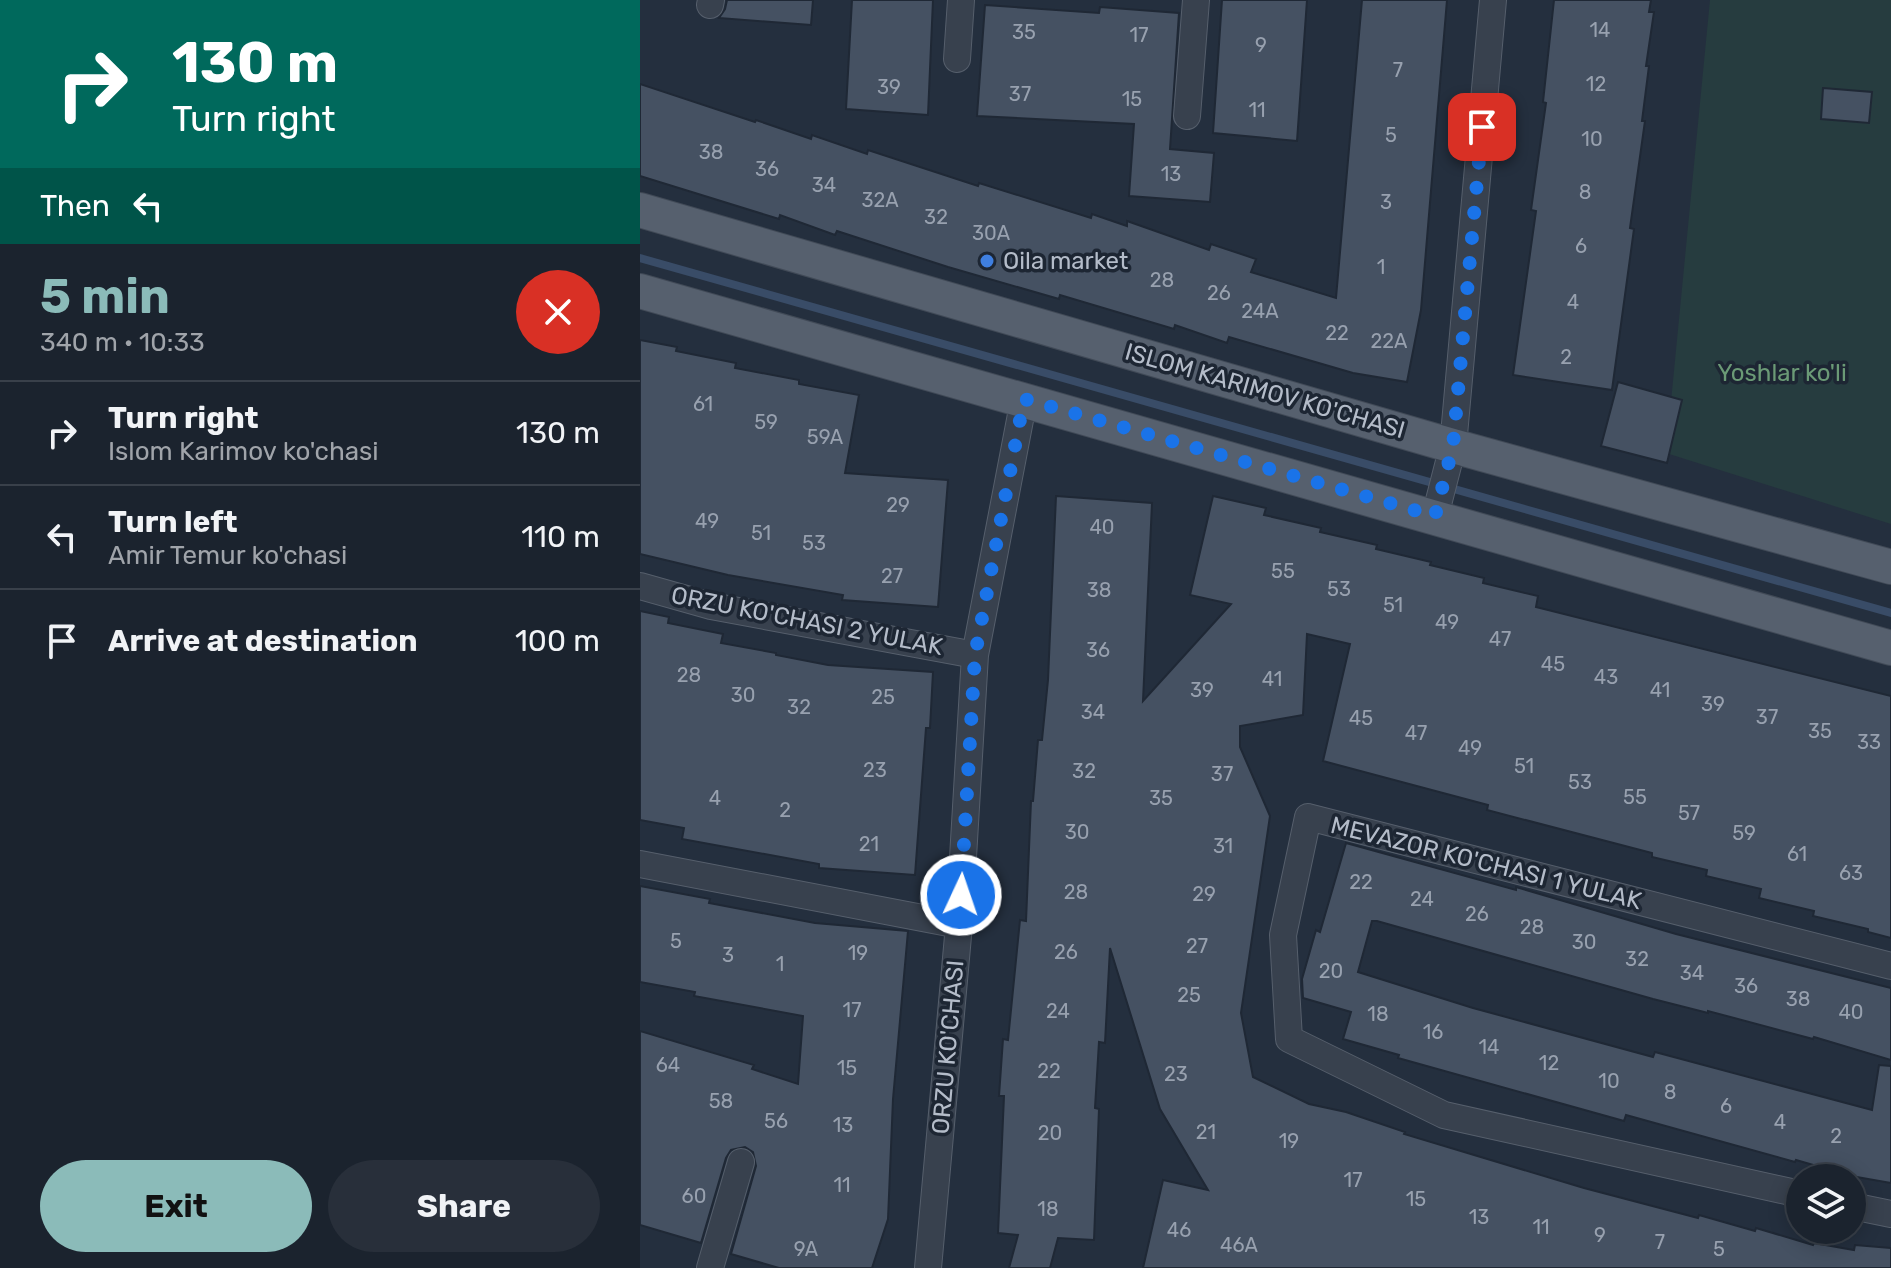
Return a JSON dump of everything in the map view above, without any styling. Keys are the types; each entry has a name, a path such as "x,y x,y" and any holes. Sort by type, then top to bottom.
{"main road":[{"name":"ISLOM KARIMOV KO'CHASI","path":"640,210 1453,446 1891,567"},
{"path":"640,291 1891,648"}],"street":[{"path":"957,59 961,0"},
{"path":"1187,116 1196,0"},
{"path":"1435,516 1453,446 1493,0"},
{"name":"ORZU KO'CHASI","path":"928,1268 959,925 975,655 1024,399"},
{"name":"ORZU KO'CHASI 2 YULAK","path":"640,586 711,606 975,655"},
{"name":"MEVAZOR KO'CHASI 1 YULAK","path":"1786,1191 1444,1115 1289,1039 1283,935 1308,817 1891,966"},
{"path":"640,864 959,925"},
{"path":"710,1268 741,1162"},
{"path":"1866,1209 1891,1214"}],"green space":[{"name":"Yoshlar ko'li","path":"1710,0 1891,0 1891,524 1666,453"}],"building":[{"path":"727,0 813,0 811,25 719,18"},
{"path":"852,0 933,0 928,115 846,109"},
{"path":"1222,0 1307,0 1297,141 1213,133"},
{"path":"1362,0 1447,0 1421,310 1407,382 1353,373 1229,337 1227,343 1175,325 1174,329 1060,295 1059,299 837,231 835,235 780,215 779,219 640,176 640,84 811,139 812,135 867,154 868,150 1091,218 1092,214 1127,226 1127,221 1209,250 1211,244 1256,259 1251,272 1336,298"},
{"path":"1554,0 1651,0 1649,12 1654,12 1646,66 1649,66 1642,121 1645,121 1630,228 1634,229 1612,390 1513,375 1536,211 1531,210 1546,103 1543,102"},
{"path":"985,5 1099,13 1100,7 1179,13 1170,149 1214,153 1210,202 1129,196 1134,124 977,116"},
{"path":"1823,88 1872,92 1869,123 1821,119"},
{"path":"640,340 736,363 735,368 859,395 845,473 948,480 938,607 842,600 843,595 728,575 640,554"},
{"path":"1618,382 1682,400 1667,463 1601,446"},
{"path":"1056,496 1152,503 1143,701 1231,604 1190,595 1213,496 1266,508 1264,515 1321,528 1320,532 1377,545 1376,549 1484,578 1483,583 1538,596 1536,607 1891,696 1891,938 1868,932 1868,929 1813,916 1814,911 1759,898 1761,889 1706,876 1707,870 1487,810 1488,805 1323,761 1350,644 1307,634 1303,715 1240,726 1240,747 1270,816 1241,1013 1253,1077 1309,1104 1346,1112 1404,1134 1584,1188 1698,1218 1699,1215 1755,1231 1756,1228 1786,1237 1786,1244 1820,1244 1854,1250 1855,1245 1891,1248 1891,1268 1143,1268 1163,1180 1208,1190 1160,1109 1110,948 1105,1043 1099,1042 1095,1108 1099,1109 1094,1240 1058,1238 1050,1268 1009,1268 1018,1235 998,1233 1004,1096 999,1096 1003,1039 1008,1040 1020,920 1026,921 1031,801 1038,740 1042,740 1048,680"},
{"path":"640,611 669,617 668,623 723,634 721,643 776,655 828,665 933,672 915,875 819,868 819,864 682,839 684,828 640,820"},
{"path":"1346,843 1516,890 1516,887 1676,934 1891,988 1891,1060 1814,1037 1653,999 1377,921 1372,921 1358,972 1473,1008 1653,1057 1655,1052 1872,1110 1879,1065 1891,1066 1891,1183 1866,1179 1866,1164 1795,1162 1626,1115 1624,1121 1398,1058 1399,1055 1343,1039 1351,1012 1303,998 1302,979 1316,930 1320,932"},
{"path":"640,886 815,923 908,931 893,1099 888,1219 872,1268 779,1268 731,1254 756,1166 753,1152 745,1147 731,1150 726,1158 701,1243 640,1225 640,1031 754,1065 752,1069 798,1084 803,1016 694,996 695,992 640,982"}],"waterway":[{"path":"640,258 1891,613"}],"place":[{"name":"Oila market","path":"987,261"}],"route":[{"path":"961,895 975,655 1024,399 1435,516 1453,446 1482,127"}]}
